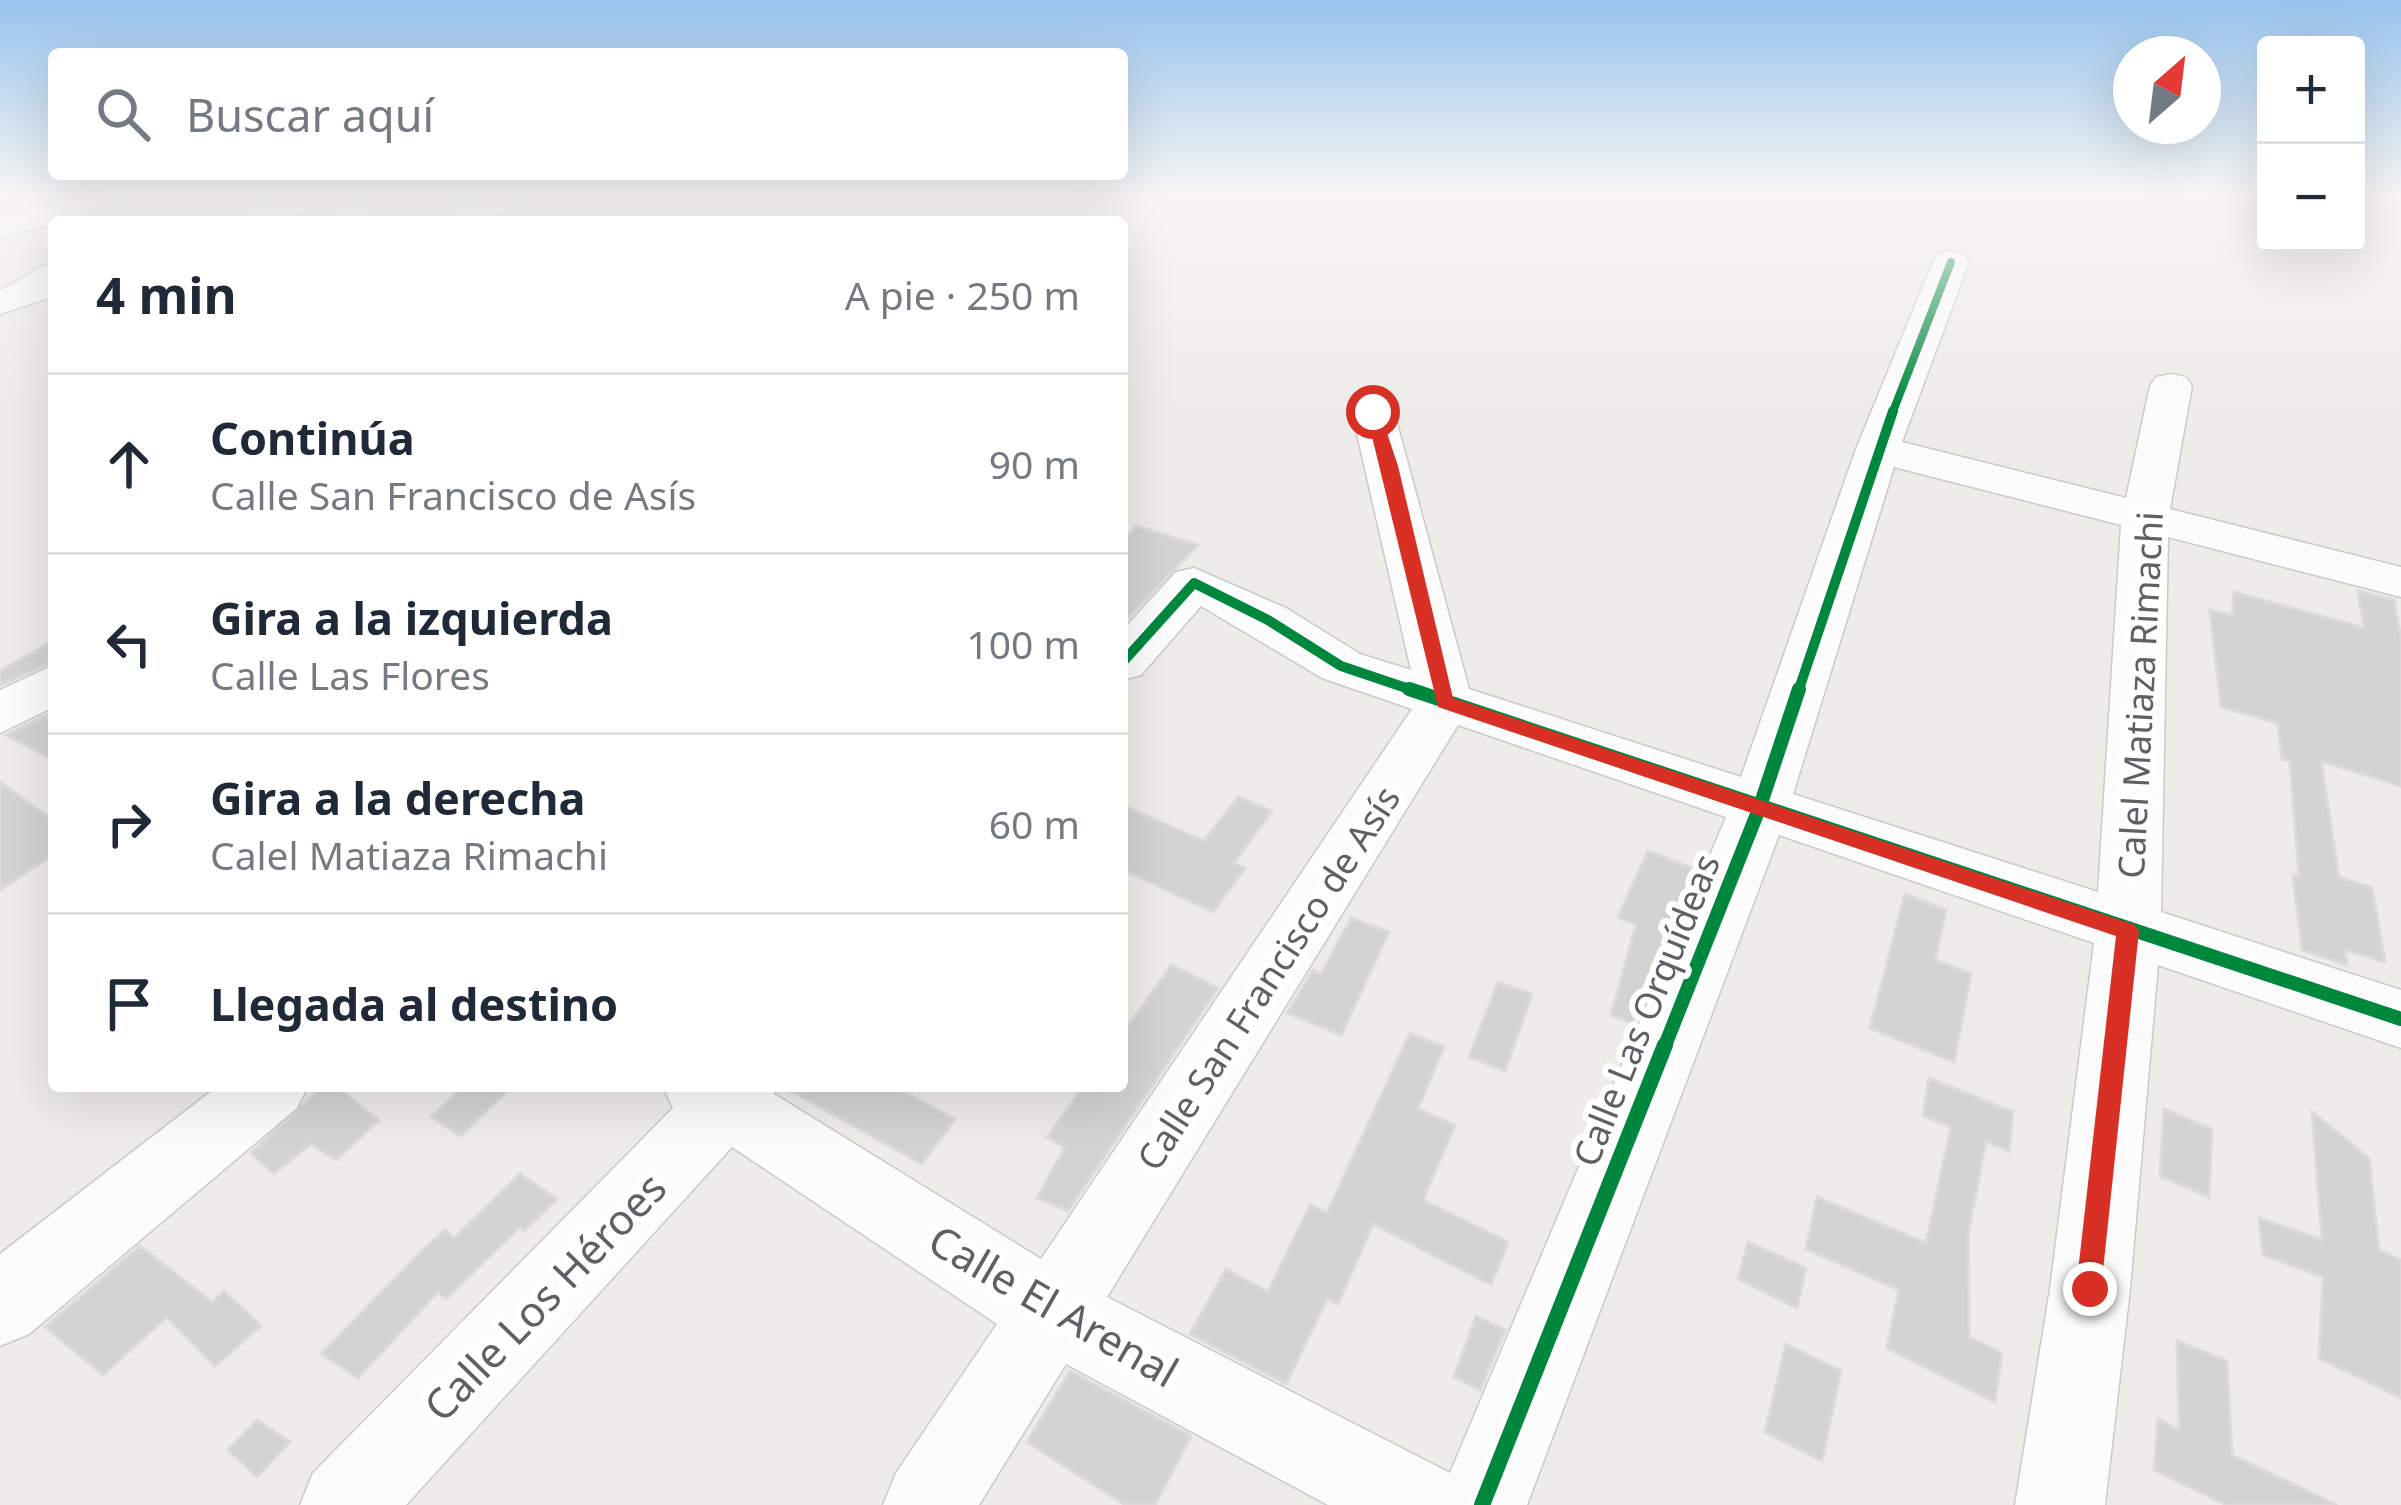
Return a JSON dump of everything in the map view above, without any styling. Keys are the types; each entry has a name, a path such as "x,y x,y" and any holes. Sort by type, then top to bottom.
{"street":[{"name":"Calle Las Orquídeas","path":"1482,1505 1759,809 1878,448 1949,267"},
{"path":"0,288 48,275"},
{"path":"0,303 36,290 48,279"},
{"name":"Calel Matiaza Rimachi","path":"2060,1505 2090,1289 2128,931 2145,518 2171,386"},
{"path":"1373,412 1390,466 1444,702"},
{"path":"1878,448 2401,582"},
{"path":"1128,656 1194,583 1268,620 1341,666 1759,809 2401,1019"},
{"path":"0,714 48,686"},
{"name":"Calle San Francisco de Asís","path":"928,1505 1444,702"},
{"path":"0,1305 265,1092"},
{"name":"Calle El Arenal","path":"723,1092 1053,1313 1419,1505"},
{"name":"Calle Los Héroes","path":"344,1505 723,1092"}],"building":[{"path":"1136,526 1198,545 1128,618 1128,535"},
{"path":"2358,591 2394,600 2401,638 2401,786 2321,761 2339,877 2372,888 2385,962 2345,950 2347,965 2302,950 2293,875 2299,877 2290,761 2282,759 2278,723 2221,707 2210,610 2232,615 2234,592 2364,628"},
{"path":"48,643 48,664 0,685 0,671"},
{"path":"48,715 48,757 6,735"},
{"path":"0,782 48,817 48,858 0,890"},
{"path":"1238,797 1272,811 1234,863 1245,868 1213,912 1128,872 1128,808 1204,841"},
{"path":"1648,851 1697,870 1632,1023 1611,1015 1636,925 1618,917"},
{"path":"1905,894 1946,910 1935,960 1971,974 1954,1062 1870,1028"},
{"path":"1351,918 1389,932 1341,1035 1287,1013 1313,970 1321,974"},
{"path":"1172,965 1218,988 1068,1211 1037,1198 1065,1147 1047,1137 1080,1092 1128,1092 1128,1026"},
{"path":"1498,982 1532,994 1505,1071 1469,1057"},
{"path":"1410,1033 1444,1047 1418,1109 1455,1125 1423,1200 1508,1242 1491,1285 1373,1224 1338,1304 1327,1299 1286,1384 1190,1334 1226,1269 1268,1292 1310,1205 1327,1213"},
{"path":"1929,1078 2013,1112 2009,1151 1986,1141 1968,1234 1969,1337 2002,1353 1995,1402 1887,1348 1899,1290 1806,1249 1817,1197 1926,1243 1951,1127 1923,1116"},
{"path":"317,1092 343,1092 379,1120 336,1160 311,1144 274,1174 251,1153"},
{"path":"458,1092 506,1092 461,1136 431,1117"},
{"path":"793,1092 904,1092 955,1119 922,1164"},
{"path":"2164,1109 2212,1129 2209,1197 2160,1176"},
{"path":"2312,1112 2369,1158 2379,1250 2401,1260 2401,1398 2319,1358 2323,1277 2263,1255 2259,1218 2322,1240"},
{"path":"520,1174 557,1199 524,1231 519,1228 446,1299 438,1292 358,1378 321,1354 426,1247 445,1230 454,1238"},
{"path":"1748,1242 1806,1268 1797,1308 1738,1279"},
{"path":"140,1246 212,1302 224,1291 261,1326 215,1366 167,1317 103,1375 45,1327"},
{"path":"1476,1316 1505,1330 1480,1390 1454,1377"},
{"path":"2177,1341 2227,1361 2232,1455 2337,1505 2227,1505 2154,1470 2158,1419 2179,1430"},
{"path":"1786,1344 1841,1371 1822,1461 1765,1432"},
{"path":"1070,1371 1191,1436 1155,1505 1125,1505 1027,1442"},
{"path":"257,1420 290,1442 257,1477 228,1450"}],"cycle path":[{"path":"1482,1505 1759,809 1878,449 1949,267"},
{"path":"1128,656 1194,583 1268,620 1341,666 2401,1019"}],"route":[{"path":"1373,412 1390,466 1444,702 2128,931 2090,1289"}]}
